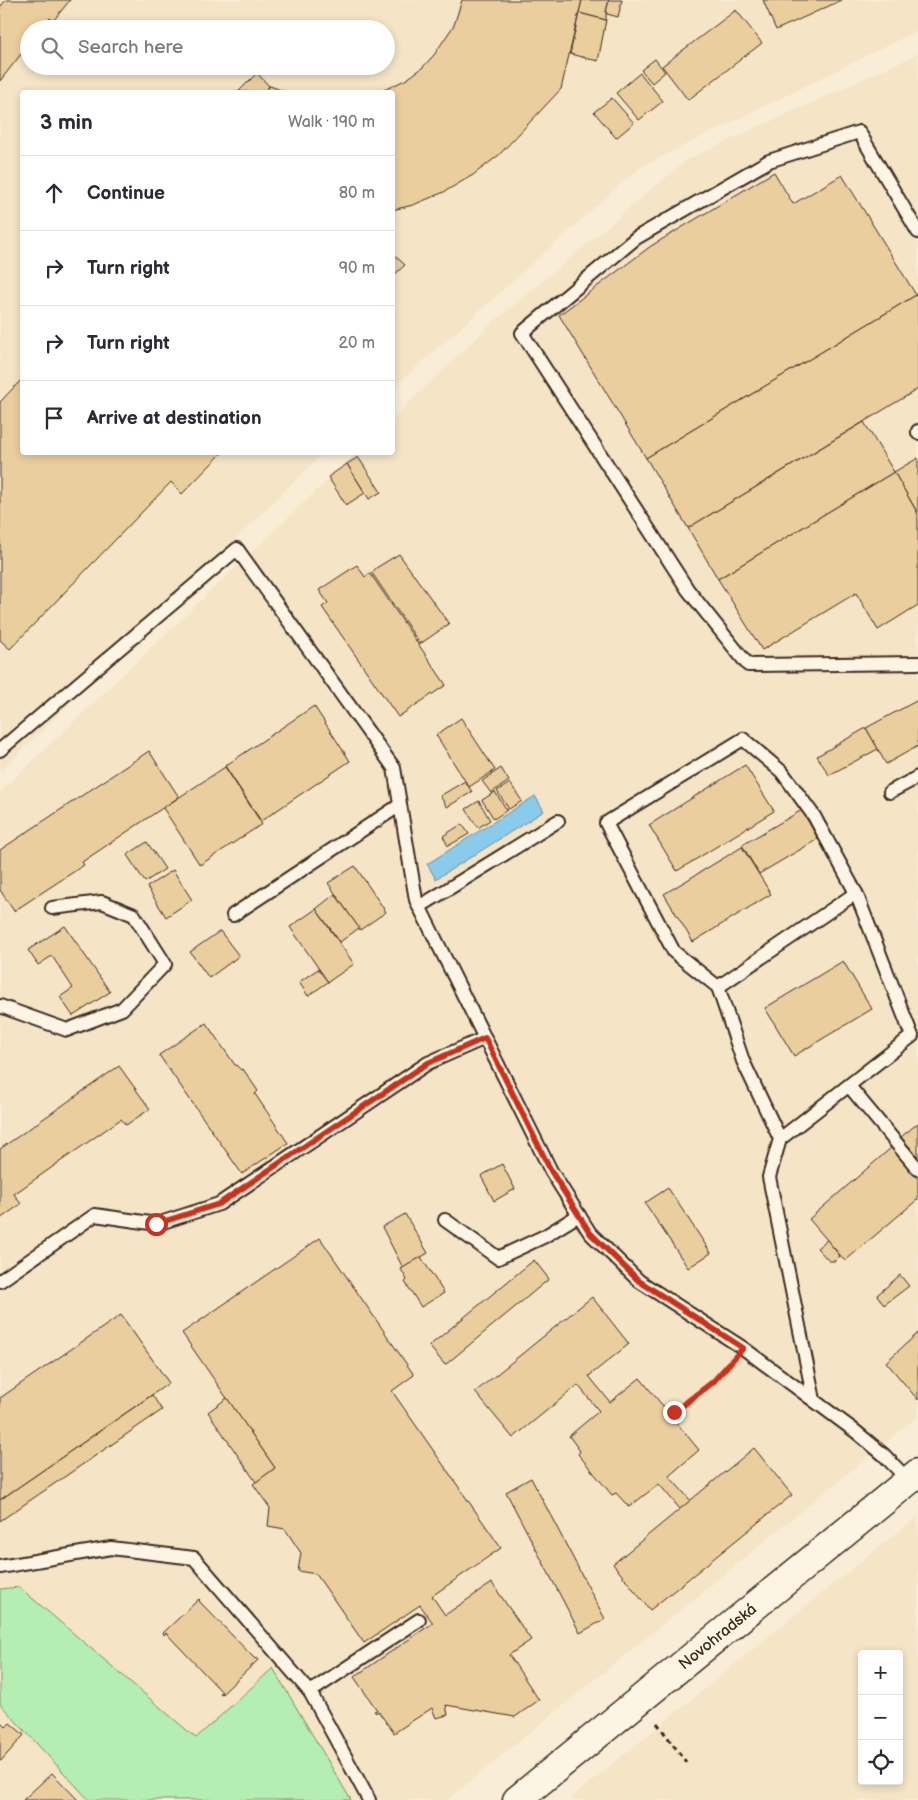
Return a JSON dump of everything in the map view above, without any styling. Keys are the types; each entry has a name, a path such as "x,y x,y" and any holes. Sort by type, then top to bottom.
{"main road":[{"name":"Novohradská","path":"517,1800 915,1482"}],"lane":[{"path":"918,232 859,132 769,160 636,238 522,332 688,590 748,665 918,663"},
{"path":"0,750 237,549 394,768 416,900 551,1171 590,1233 639,1281 743,1348 814,1400 915,1482"},
{"path":"780,1139 743,1061 718,987 674,952 606,823 743,739 782,772 814,816 856,893 915,1037 780,1139 769,1177 814,1400"},
{"path":"890,792 918,777"},
{"path":"233,915 400,805"},
{"path":"419,907 558,821"},
{"path":"718,987 856,893"},
{"path":"0,1006 67,1030 122,1009 165,964 134,915 102,902 52,908"},
{"path":"0,1280 95,1215 156,1224 219,1204 428,1063 485,1038"},
{"path":"849,1086 918,1169"},
{"path":"445,1220 498,1258 545,1236 579,1215"},
{"path":"0,1568 111,1548 194,1558 310,1692 369,1800"},
{"path":"310,1692 419,1620"}],"path":[{"path":"674,1412 713,1382 743,1348"},
{"path":"656,1722 686,1762"}],"shaded area":[{"path":"0,0 918,0 918,30 639,168 395,386 395,90 20,90 20,455 321,455 0,772"},
{"path":"918,54 918,1416 447,1800 0,1800 0,792 354,455 395,455 395,416 490,325 688,159"},
{"path":"918,1516 918,1800 569,1800 817,1597"}],"green space":[{"path":"19,1587 196,1738 273,1668 351,1800 89,1800 0,1704 0,1589"}],"water":[{"path":"535,796 544,811 436,879 427,864"}],"building":[{"path":"6,0 70,0 54,20 50,18 48,20 20,20 20,55 0,81 0,7"},
{"path":"462,0 582,0 561,89 499,155 473,175 444,192 413,205 395,209 395,90 384,90 407,79 422,68 434,55 454,25"},
{"path":"582,0 609,0 606,20 579,13"},
{"path":"609,0 622,0 618,17 607,14"},
{"path":"763,0 842,0 776,30"},
{"path":"736,10 762,43 688,100 662,66"},
{"path":"579,13 606,20 598,61 570,54"},
{"path":"655,59 665,72 652,83 641,70"},
{"path":"640,73 663,101 639,120 616,93"},
{"path":"255,75 259,75 269,86 267,90 240,90"},
{"path":"270,86 281,90 267,90"},
{"path":"612,98 634,123 616,138 594,112"},
{"path":"774,172 793,204 842,175 916,295 646,458 559,315 651,246"},
{"path":"395,256 405,265 395,274"},
{"path":"916,295 918,297 918,389 688,528 646,458"},
{"path":"20,381 20,455 220,455 182,494 171,482 10,649 0,640 0,402"},
{"path":"864,422 894,472 718,579 688,528"},
{"path":"358,457 381,492 369,499 347,464"},
{"path":"918,458 918,512 917,512 894,472"},
{"path":"347,464 365,493 346,505 328,477"},
{"path":"894,472 918,514 918,605 878,630 856,593 762,650 718,579"},
{"path":"399,554 449,624 420,644 372,573 376,568"},
{"path":"357,565 365,577 370,573 446,685 398,717 322,607 328,603 319,590"},
{"path":"918,700 918,746 886,764 866,728"},
{"path":"314,706 350,761 261,821 225,766"},
{"path":"461,718 495,770 469,787 436,735"},
{"path":"866,728 878,749 829,775 817,756"},
{"path":"149,751 179,797 82,862 84,865 14,911 0,890 0,850"},
{"path":"745,765 774,811 677,871 649,825"},
{"path":"225,767 262,824 200,865 163,808"},
{"path":"501,768 509,781 491,793 482,781"},
{"path":"465,781 472,792 447,807 440,796"},
{"path":"510,783 522,801 509,809 497,791"},
{"path":"495,792 507,810 494,819 482,800"},
{"path":"479,801 490,820 478,828 466,809"},
{"path":"802,810 818,839 759,874 742,845"},
{"path":"462,824 469,834 448,846 443,836"},
{"path":"147,842 165,869 145,882 127,855"},
{"path":"742,847 771,894 693,942 664,894"},
{"path":"355,866 386,912 360,930 328,883"},
{"path":"173,870 192,900 166,917 147,887"},
{"path":"335,894 359,928 340,942 316,909"},
{"path":"316,909 354,964 328,982 290,927"},
{"path":"65,926 110,992 73,1016 60,997 73,988 52,956 38,965 28,950"},
{"path":"220,931 239,956 209,978 190,952"},
{"path":"843,961 872,1009 794,1056 765,1008"},
{"path":"318,969 328,982 308,996 299,982"},
{"path":"206,1023 235,1065 241,1070 243,1069 258,1091 255,1094 288,1143 242,1174 159,1055"},
{"path":"119,1066 150,1109 126,1125 121,1119 14,1194 21,1204 0,1219 0,1149"},
{"path":"918,1123 918,1157 901,1137"},
{"path":"892,1147 918,1179 918,1199 845,1261 809,1219"},
{"path":"502,1164 515,1189 494,1201 481,1176"},
{"path":"668,1188 711,1253 688,1268 645,1203"},
{"path":"405,1214 428,1253 403,1268 382,1227"},
{"path":"320,1238 414,1375 392,1391 501,1548 432,1596 445,1615 492,1583 531,1640 509,1655 539,1700 515,1717 446,1705 448,1715 436,1718 432,1708 394,1733 378,1711 376,1713 374,1711 377,1710 354,1677 433,1623 420,1605 364,1643 316,1574 298,1571 301,1553 285,1529 268,1526 270,1508 253,1484 275,1468 182,1333"},
{"path":"827,1240 840,1256 835,1261 829,1261 817,1248"},
{"path":"421,1257 444,1293 421,1307 405,1282 407,1280 401,1269"},
{"path":"534,1260 549,1279 445,1365 429,1346"},
{"path":"900,1275 909,1286 884,1305 877,1295"},
{"path":"592,1297 629,1344 589,1376 610,1402 640,1378 663,1406 668,1406 678,1418 676,1422 699,1450 669,1476 691,1501 680,1509 659,1484 629,1507 616,1493 612,1495 578,1454 580,1451 569,1436 599,1411 578,1385 513,1438 475,1392"},
{"path":"121,1315 169,1383 0,1500 0,1398"},
{"path":"918,1333 918,1400 886,1362"},
{"path":"152,1395 162,1410 0,1521 0,1500"},
{"path":"227,1398 275,1468 256,1482 208,1412"},
{"path":"754,1448 792,1495 650,1610 613,1564"},
{"path":"531,1478 605,1619 580,1633 506,1492"},
{"path":"199,1599 258,1660 222,1694 166,1633 164,1635 163,1633"},
{"path":"0,1721 6,1727 10,1723 24,1735 0,1762"},
{"path":"52,1773 78,1800 23,1800"}],"route":[{"path":"156,1224 219,1204 428,1063 485,1038 551,1171 590,1233 639,1281 743,1348 713,1382 674,1412"}]}
